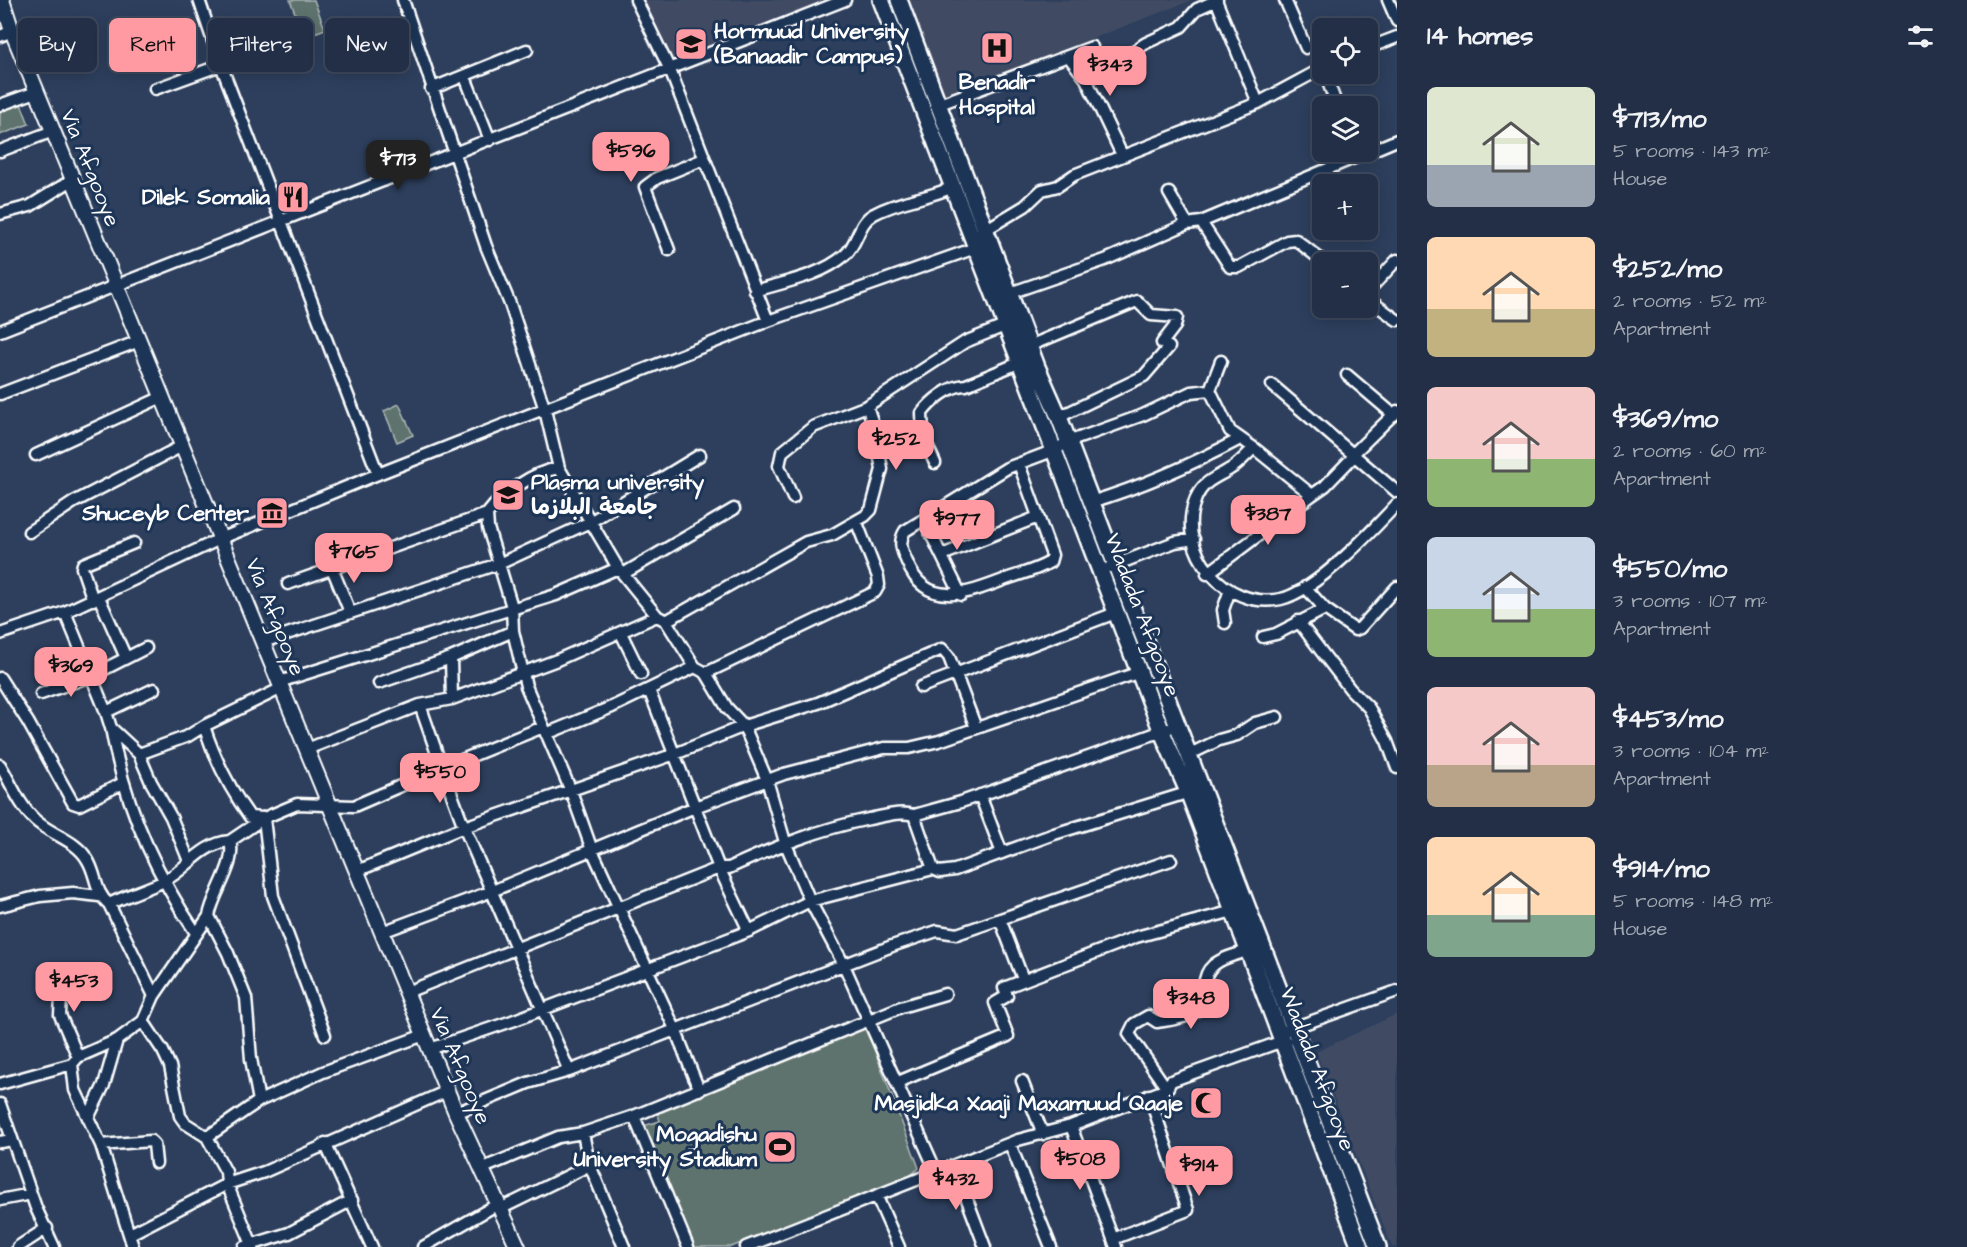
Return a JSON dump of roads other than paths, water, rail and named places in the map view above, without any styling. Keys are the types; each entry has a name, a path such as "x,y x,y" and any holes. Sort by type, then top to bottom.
{"highway":[{"name":"Wadada Afgooye","path":"881,0 953,187 1010,293 1021,362 1091,502 1118,612 1162,732 1194,790 1288,1036 1360,1247"},
{"name":"Wadada Afgooye","path":"899,0 937,105 981,239 1014,322 1029,345 1059,417 1062,446 1108,568 1188,755 1194,790 1248,951 1288,1036 1378,1247"}],"main road":[{"name":"Via Afgooye","path":"2,0 6,34 36,92 456,1113 518,1247"}],"street":[{"path":"199,0 208,27"},
{"path":"403,0 431,89 486,246 510,304 545,410 559,468 621,571 662,619 695,667 706,673 727,708 744,726 767,780 785,842 810,901 870,1020 936,1171"},
{"path":"636,0 669,70 768,321"},
{"path":"0,331 455,155 845,0"},
{"path":"1086,79 1118,63 1146,43 1181,27 1197,9 1216,0 1258,103"},
{"path":"1285,0 1305,48"},
{"path":"1388,0 1397,21"},
{"path":"1378,44 1397,37"},
{"path":"937,105 1092,47"},
{"path":"431,89 527,50"},
{"path":"1068,56 1086,79 1122,155"},
{"path":"155,89 208,70"},
{"path":"224,72 378,474"},
{"path":"0,634 96,599 220,539 378,474 981,239 1025,207 1042,190 1058,186 1074,175 1122,155 1258,103 1312,74"},
{"path":"467,82 490,140"},
{"path":"0,105 36,92"},
{"path":"0,151 52,131"},
{"path":"1378,146 1397,140"},
{"path":"669,250 645,187 657,178 704,159"},
{"path":"1010,293 1105,260 1187,224 1201,222 1336,162"},
{"path":"0,214 30,206 72,180"},
{"path":"755,291 808,275 831,265 850,250 866,220 875,213 911,199 936,195 953,187"},
{"path":"1168,193 1187,224"},
{"path":"1201,222 1230,267 1239,267 1287,241 1296,240 1312,253"},
{"path":"1378,280 1397,260"},
{"path":"1029,345 1137,301 1151,315 1177,317 1175,326 1162,343 1169,347 1144,376 1059,417"},
{"path":"1378,306 1397,320"},
{"path":"793,498 779,466 782,452 813,427 867,406 965,342 1014,322"},
{"path":"0,394 139,341"},
{"path":"1221,361 1210,390 1230,431 1312,495"},
{"path":"935,463 923,437 922,413 928,406 958,385 966,385 1021,362"},
{"path":"1208,574 1325,486 1395,413 1347,375"},
{"path":"1272,385 1397,492"},
{"path":"1018,464 1052,555 1050,562 961,595 940,593 923,586 912,574 901,547 901,537 924,520 989,479 1018,464 1143,415 1191,392 1210,390"},
{"path":"36,455 162,397"},
{"path":"307,749 420,705 452,699 662,619 806,542 832,536 857,523 870,510 882,469 874,427 867,406"},
{"path":"1091,502 1148,484 1194,464 1240,439"},
{"path":"29,532 74,502 182,446"},
{"path":"1254,448 1231,469 1206,482 1196,498 1191,518 1194,539 1208,574 1239,597 1262,601 1282,599 1305,587 1368,535 1397,504"},
{"path":"262,642 501,563 590,522 700,455"},
{"path":"288,584 487,514 528,478 559,468"},
{"path":"140,754 188,736 280,685 512,607 556,595 621,571 734,509"},
{"path":"487,514 488,528 501,563 512,607 513,631 521,672 544,731 571,790 592,850 675,1029 699,1090"},
{"path":"942,555 1038,518"},
{"path":"924,520 961,595"},
{"path":"706,673 875,592 879,585 878,577 857,523"},
{"path":"1108,568 1175,542 1194,539"},
{"path":"126,658 82,568 83,564 134,543"},
{"path":"332,568 351,612"},
{"path":"1305,587 1325,609 1355,630 1360,628 1397,587"},
{"path":"1225,623 1223,610 1230,590"},
{"path":"1263,637 1276,634 1325,609"},
{"path":"65,612 106,712 123,783 164,881 196,933"},
{"path":"921,687 954,672 1118,612"},
{"path":"1298,621 1350,690 1369,708 1387,741 1397,768"},
{"path":"379,683 450,658 513,631"},
{"path":"621,633 641,674"},
{"path":"41,694 91,676 146,648"},
{"path":"357,871 464,827 675,754 744,726 818,703 942,649 945,650 976,728"},
{"path":"450,658 452,699"},
{"path":"109,904 164,881 189,861 219,842 230,841 264,818 297,804 354,806 442,768 649,690 695,667"},
{"path":"382,932 492,891 695,807 767,780 884,748 922,746 1140,672"},
{"path":"0,678 28,722 73,803 79,805 123,783"},
{"path":"106,712 154,689"},
{"path":"649,690 719,868 749,931"},
{"path":"420,705 464,827 569,1071"},
{"path":"1188,755 1219,740 1237,735 1256,723 1277,717"},
{"path":"407,992 719,868 729,868 785,842 830,827 896,812 914,815 980,795 1162,732 1176,724"},
{"path":"204,726 215,760 235,796 250,817 264,818"},
{"path":"111,728 140,754 151,782 171,817 189,861"},
{"path":"0,765 34,819 72,843 87,858 94,873 99,896"},
{"path":"430,1049 749,931 810,901 933,869 940,872 955,870 1054,834 1194,790"},
{"path":"980,795 1002,853"},
{"path":"914,815 933,869"},
{"path":"264,818 273,896 325,1035"},
{"path":"0,1084 75,1060 117,1040 143,1021 154,996 209,916 212,901 233,850 230,841"},
{"path":"456,1113 528,1083 569,1071 675,1029 781,991 843,963 938,931 957,934 1172,860"},
{"path":"0,906 40,896 73,893 99,896 109,904 154,996"},
{"path":"898,1082 1008,1036 995,1003 1007,996 1004,988 1137,937 1233,911"},
{"path":"209,916 228,953 246,998 251,1059 260,1101"},
{"path":"1000,919 1023,979"},
{"path":"1167,1089 1128,1034 1134,1024 1148,1016 1156,1022 1184,1018 1202,1008 1206,1000 1204,976 1209,967 1248,951"},
{"path":"56,974 61,998 60,1015 75,1060 75,1090 100,1145 133,1247"},
{"path":"746,1247 877,1197 936,1171 1010,1144 1071,1126 1167,1089 1171,1081 1274,1044 1288,1036 1397,991"},
{"path":"481,1169 558,1137 583,1133 634,1116 870,1020 945,994"},
{"path":"143,1021 171,1066 180,1116 207,1137 226,1172 227,1184 250,1246 289,1233 351,1200"},
{"path":"207,1137 260,1101 323,1072 424,1035"},
{"path":"88,1118 105,1085 117,1040"},
{"path":"1022,1081 1043,1134"},
{"path":"130,1234 227,1184 264,1172 325,1143 447,1091"},
{"path":"1071,1126 1112,1244 1188,1210 1149,1095"},
{"path":"0,1104 31,1194 54,1247"},
{"path":"634,1116 688,1247"},
{"path":"583,1133 589,1163 626,1246"},
{"path":"0,1142 12,1140"},
{"path":"100,1145 151,1141 154,1144 156,1163"},
{"path":"325,1143 372,1247"},
{"path":"1010,1144 1051,1247"},
{"path":"423,1247 569,1173 584,1169 589,1163"},
{"path":"954,1165 985,1247"},
{"path":"0,1200 31,1194"},
{"path":"877,1197 899,1247"},
{"path":"18,1247 47,1228"}],"place":[{"name":"Hormuud University (Banaadir Campus)","path":"691,44"},
{"name":"Benadir Hospital","path":"997,48"},
{"name":"Dilek Somalia","path":"293,197"},
{"name":"Plasma university جامعة البلازما","path":"508,495"},
{"name":"Shuceyb Center","path":"272,513"},
{"name":"Masjidka Xaaji Maxamuud Qaaje","path":"1206,1103"},
{"name":"Mogadishu University Stadium","path":"780,1147"}]}
